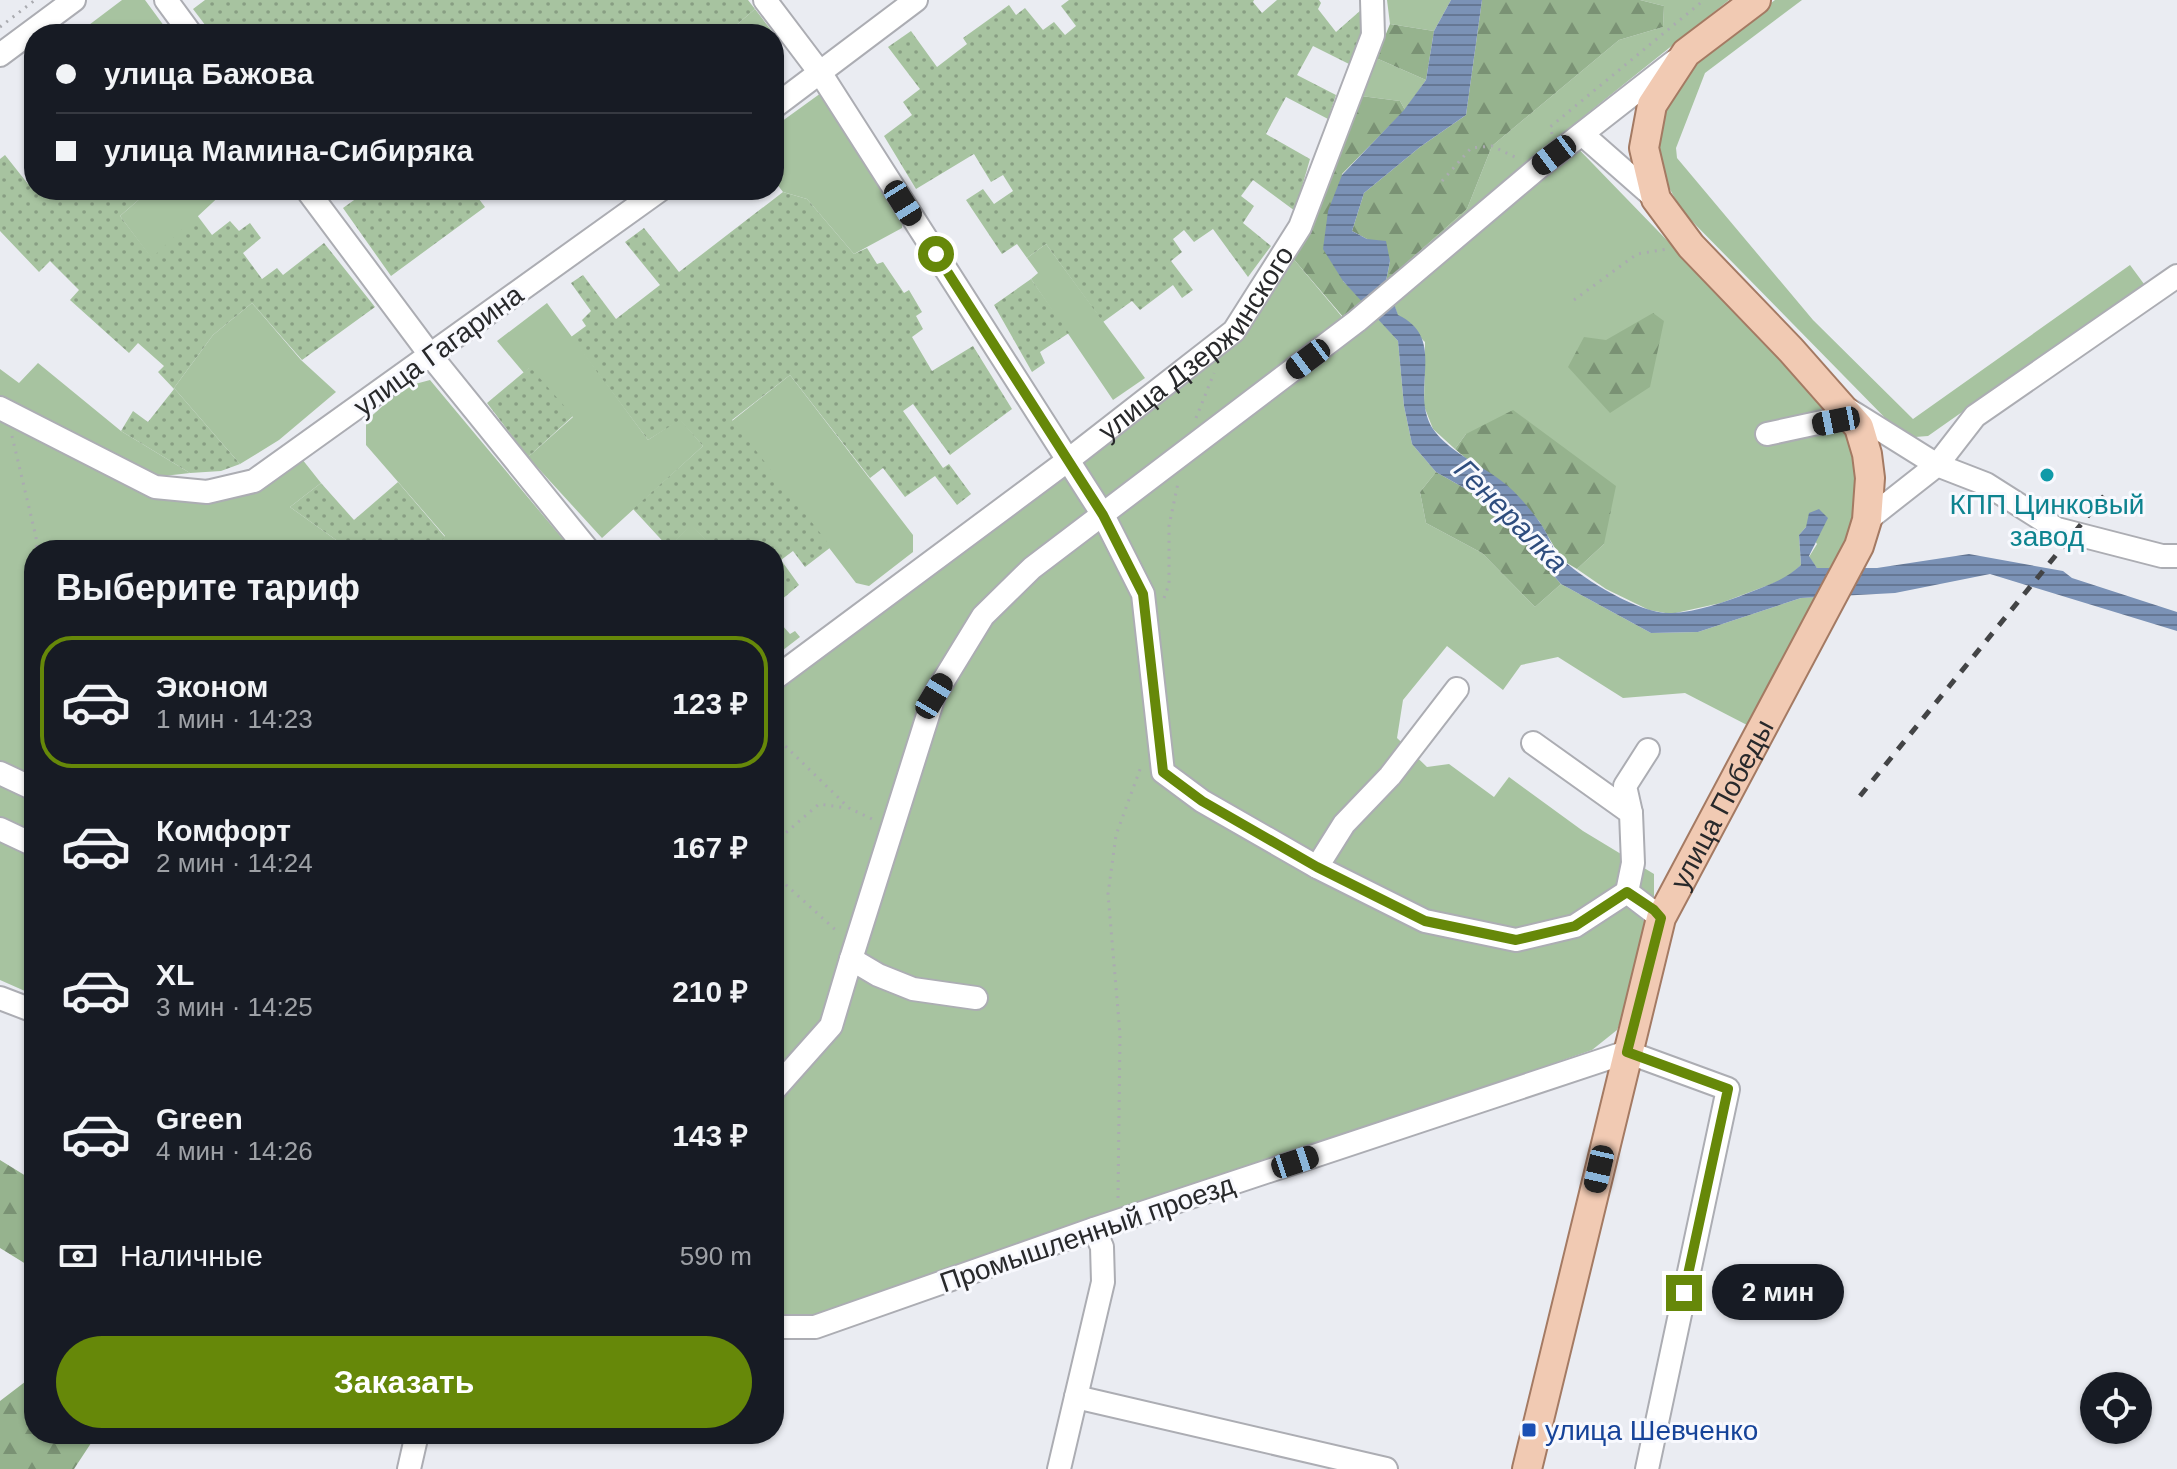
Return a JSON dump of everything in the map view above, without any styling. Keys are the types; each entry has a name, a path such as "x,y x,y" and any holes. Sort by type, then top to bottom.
{"main road":[{"path":"1656,199 1644,148 1652,105 1686,53 1756,0"},
{"name":"улица Победы","path":"1527,1469 1661,918 1863,533 1870,478 1859,427 1846,410 1691,246 1656,199"}],"street":[{"path":"42,24 74,0"},
{"path":"166,0 184,24"},
{"path":"765,0 783,24"},
{"path":"784,100 916,0"},
{"name":"улица Дзержинского","path":"784,672 1067,461 1234,331 1300,227 1373,35 1372,0"},
{"path":"784,25 821,74 1103,515 1143,594 1163,772 1202,801 1317,867 1425,921 1516,940 1575,926 1627,892 1633,863 1631,813 1625,786 1648,750"},
{"path":"0,55 24,37"},
{"path":"784,1073 831,1026 890,827 934,696 983,616 1032,568 1357,321 1538,168 1686,53"},
{"path":"1582,134 1656,199"},
{"path":"314,200 431,356 580,540"},
{"name":"улица Гагарина","path":"4,410 155,487 207,492 254,481 646,200"},
{"path":"1863,533 1937,465 1975,416 2177,276"},
{"path":"1767,434 1846,410 1937,465 1986,484 2057,529 2162,556 2177,556"},
{"path":"1317,867 1344,824 1390,776 1457,689"},
{"path":"1533,743 1631,813"},
{"path":"0,773 24,784"},
{"path":"0,829 24,840"},
{"path":"1627,892 1661,918"},
{"path":"853,953 878,975 913,989 976,998"},
{"path":"0,998 24,1007"},
{"path":"1627,1052 1728,1089 1647,1468 1654,1469"},
{"name":"Промышленный проезд","path":"784,1327 815,1327 1094,1229 1627,1052"},
{"path":"1059,1469 1103,1282 1102,1247 1094,1229"},
{"path":"1076,1397 1386,1469"},
{"path":"409,1469 415,1444"}],"path":[{"path":"0,27 35,0"},
{"path":"1552,134 1550,127 1704,0"},
{"path":"1442,181 1471,148 1492,146 1538,168"},
{"path":"1574,300 1637,254"},
{"path":"4,410 36,540"},
{"path":"784,745 849,808"},
{"path":"784,834 819,804 849,808 890,827"},
{"path":"784,884 853,953"}],"green space":[{"path":"122,0 145,0 163,24 90,24"},
{"path":"205,0 748,0 755,9 738,24 204,24 193,9"},
{"path":"1069,0 1254,0 1262,13 1277,0 1319,0 1318,9 1336,32 1361,10 1363,33 1349,64 1313,46 1297,75 1336,95 1328,119 1286,97 1266,134 1310,159 1295,211 1253,180 1241,196 1254,206 1243,223 1271,246 1248,277 1213,229 1194,242 1184,230 1173,239 1182,252 1171,261 1193,290 1182,298 1173,285 1140,310 1132,301 1103,322 1046,244 1027,258 1017,244 1002,254 966,200 983,189 994,204 1013,191 1003,175 991,182 974,154 916,189 884,136 912,115 903,102 920,89 888,47 911,31 937,67 967,44 963,38 1009,5 1016,15 1025,8 1043,30 1054,22 1065,35 1076,26 1061,6"},
{"path":"1387,0 1451,0 1434,31 1390,24"},
{"path":"1482,0 1640,0 1664,6 1663,27 1619,40 1492,146 1467,209 1386,281 1390,261 1367,239 1352,231 1364,193 1420,147 1466,115"},
{"path":"1640,0 1729,0 1563,133 1815,393 1846,433 1854,449 1859,483 1848,536 1833,568 1817,568 1809,557 1817,544 1806,527 1799,535 1801,565 1787,578 1721,603 1671,614 1649,610 1606,589 1577,569 1604,544 1466,434 1455,449 1433,429 1424,406 1425,342 1398,316 1386,281 1467,209 1492,146 1619,40 1663,27 1664,6"},
{"path":"1775,0 1802,0 1705,73 1676,148 1677,158 1813,320 1913,419 2130,265 2144,284 1928,436 1915,437 1895,428 1683,212 1661,169 1659,134 1665,109 1677,87 1712,48"},
{"path":"755,9 766,24 738,24"},
{"path":"1390,24 1434,31 1426,80 1376,58"},
{"path":"1376,58 1426,80 1405,110 1400,101 1361,96"},
{"path":"821,93 903,219 902,228 854,254 807,199 784,192 784,120"},
{"path":"1361,96 1400,101 1405,110 1342,174 1343,281 1363,301 1344,318 1291,256"},
{"path":"5,155 24,179 24,200 138,200 120,216 152,258 197,215 212,235 230,221 239,231 250,223 261,238 243,253 262,279 277,268 283,275 324,243 375,307 302,360 252,303 213,335 174,388 240,464 221,471 190,473 121,431 133,411 148,422 174,389 158,372 164,366 138,343 129,353 70,300 79,290 50,261 39,272 0,231 0,159"},
{"path":"784,192 807,199 854,254 867,248 877,264 883,262 904,293 909,290 922,312 916,316 923,329 912,337 932,371 973,346 1012,409 950,455 913,404 903,411 943,468 949,464 971,494 957,505 935,476 905,497 883,468 870,478 790,375 732,420 831,547 805,567 793,551 784,558 784,540 705,540 691,525 677,540 662,540 633,509 703,446 680,420 648,440 571,337 586,326 582,320 591,311 571,283 583,275 616,319 660,285 625,242 644,228 679,272 773,200 784,200"},
{"path":"138,200 215,200 152,259 120,216"},
{"path":"354,200 480,200 485,207 391,276 343,208"},
{"path":"1046,244 1145,378 1113,400 1031,279 1038,273 1027,258"},
{"path":"1291,256 1343,318 1363,301 1398,341 1404,406 1412,444 1436,472 1420,492 1426,523 1482,553 1535,607 1561,584 1651,633 1698,632 1801,598 1817,597 1747,725 1685,693 1623,698 1558,657 1521,665 1503,690 1447,646 1403,700 1397,738 1427,767 1449,764 1494,797 1509,777 1583,831 1654,874 1654,910 1617,1030 1592,1050 811,1320 784,1321 784,686 1242,338"},
{"path":"1031,279 1069,333 1040,352 1045,363 1032,372 994,305"},
{"path":"252,303 301,360 336,392 279,440 240,464 174,388 213,335"},
{"path":"547,303 648,440 680,419 703,446 602,538 528,457 573,417 529,368 524,373 497,341"},
{"path":"1653,313 1664,321 1650,387 1610,413 1568,367 1584,337 1606,340"},
{"path":"38,363 121,431 190,473 155,477 0,398 0,369 19,383"},
{"path":"530,367 573,416 528,457 487,403"},
{"path":"790,375 913,535 913,552 869,586 856,583 732,421"},
{"path":"430,380 564,540 441,540 445,536 366,445 366,421 404,387"},
{"path":"1513,410 1616,486 1604,544 1577,569 1562,560 1539,521 1455,449 1466,434"},
{"path":"0,418 152,497 215,502 266,486 302,459 321,483 290,507 336,540 24,540 24,991 0,980"},
{"path":"1436,472 1489,502 1561,584 1535,607 1482,553 1426,523 1420,492"},
{"path":"398,482 445,537 442,540 336,540 290,507 321,483 354,520"},
{"path":"691,524 706,540 676,540"},
{"path":"784,564 799,585 784,598"},
{"path":"784,627 790,634 795,631 800,637 784,649"},
{"path":"0,1160 24,1175 24,1263 0,1248"},
{"path":"24,1383 24,1444 90,1444 74,1469 0,1469 0,1401"}],"water":[{"name":"Генералка","path":"1451,0 1482,0 1466,115 1420,147 1364,193 1352,231 1367,239 1386,241 1390,261 1386,281 1398,315 1413,325 1425,352 1424,399 1433,429 1449,446 1517,495 1564,561 1600,587 1630,603 1660,612 1691,611 1762,587 1795,570 1801,565 1799,535 1806,527 1809,513 1819,509 1828,518 1809,556 1817,568 1877,568 1969,554 2063,571 2072,578 2177,612 2177,631 1990,574 1895,593 1801,598 1698,632 1651,633 1561,584 1489,502 1436,472 1412,444 1404,406 1398,341 1343,281 1323,249 1328,211 1342,175 1404,110 1426,80 1434,31"}],"railway":[{"path":"1860,796 2104,496"}],"place":[{"name":"КПП Цинковый завод","path":"2047,475"},
{"name":"улица Шевченко","path":"1529,1430"}],"route":[{"path":"936,254 1103,515 1143,594 1163,772 1202,801 1317,867 1425,921 1516,940 1575,926 1627,892 1661,918 1627,1052 1728,1089 1684,1293"}]}
